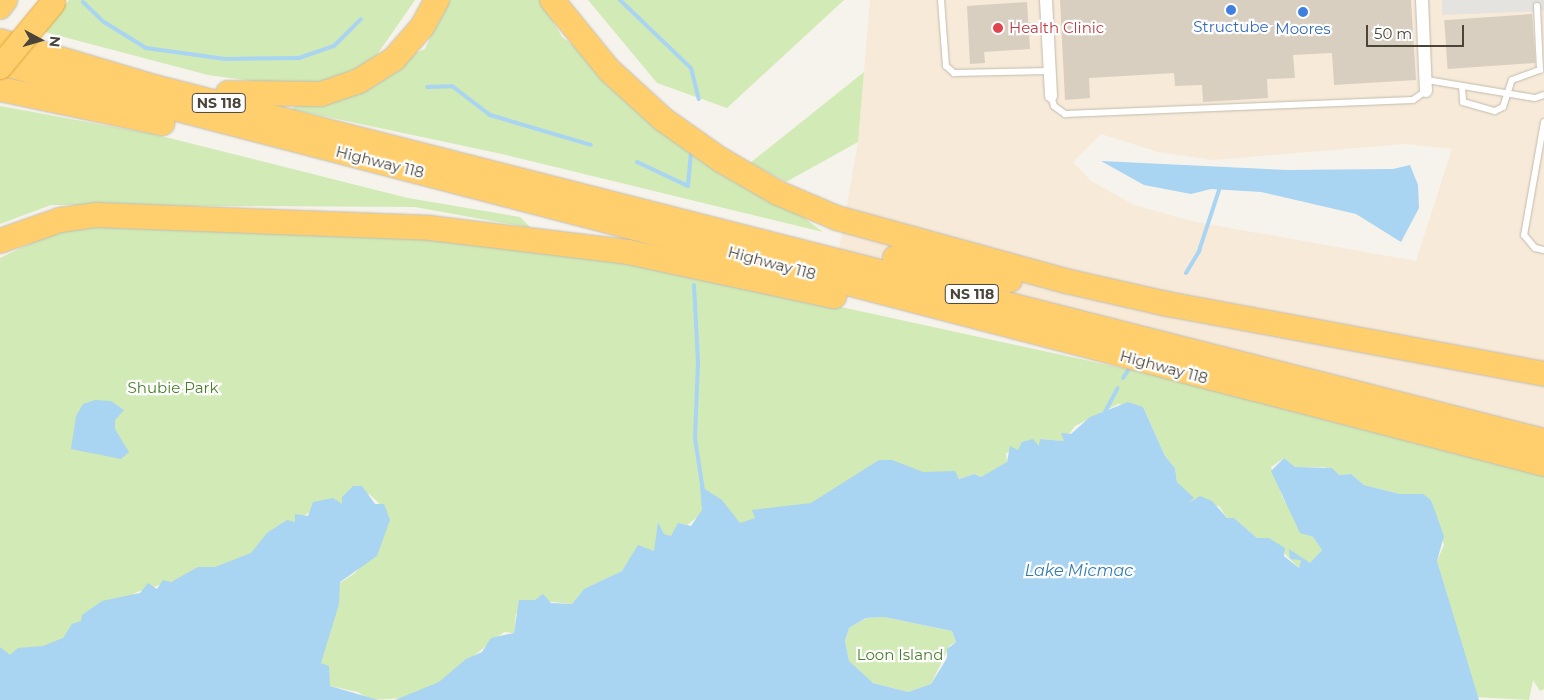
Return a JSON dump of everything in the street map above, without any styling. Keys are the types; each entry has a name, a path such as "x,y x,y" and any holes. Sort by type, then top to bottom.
{"highway":[{"path":"0,7 5,0"},
{"path":"40,54 243,96 321,94 359,81 394,59 422,27 437,0"},
{"path":"552,0 609,70 664,120 778,192 837,218 1066,281 1167,304 1544,374"},
{"path":"0,51 48,1"},
{"path":"0,67 48,1"},
{"name":"Highway 118","path":"0,40 40,54 400,148 1544,441"},
{"name":"Highway 118","path":"0,63 1146,363 1544,464"},
{"path":"0,90 235,139 312,145"},
{"path":"400,148 486,161 868,253 1064,290 1167,304"},
{"path":"0,241 60,220 135,214 430,228 556,241 694,265 1051,346 1146,363"}],"street":[{"path":"1046,0 1050,96"},
{"path":"1422,0 1427,86"}],"lane":[{"path":"941,0 946,66 954,73 1049,71"},
{"path":"1462,86 1463,102 1495,111 1503,107 1512,80 1540,70 1537,6"},
{"path":"1050,96 1054,106 1065,114 1413,100 1427,86 1462,86 1508,94 1544,95"},
{"path":"1544,122 1524,235 1535,248 1544,250"}],"shaded area":[{"path":"870,0 1544,0 1544,458 835,272 858,142","holes":["1101,134 1158,152 1213,160 1405,144 1452,149 1416,261 1196,222 1134,205 1091,181 1073,162"]},
{"path":"1442,0 1544,0 1544,11 1442,15"}],"green space":[{"path":"69,0 415,0 372,62 325,82 281,85 208,75 45,32"},
{"path":"447,0 541,0 562,37 823,232 502,154 290,109 425,49"},
{"path":"588,0 844,0 727,108 657,83"},
{"path":"864,72 858,142 786,182 750,163"},
{"path":"0,106 153,134 408,198 520,217 531,228 415,207 51,205 0,224"},
{"name":"Shubie Park","path":"62,221 487,230 1544,460 1544,689 1540,691 1533,680 1529,700 1476,697 1437,561 1444,545 1431,500 1421,494 1400,494 1364,485 1351,474 1339,475 1325,467 1295,467 1284,458 1271,467 1283,498 1306,535 1313,537 1322,550 1310,563 1290,553 1301,560 1299,568 1269,538 1257,538 1234,518 1227,518 1219,506 1189,503 1193,499 1177,482 1175,468 1165,456 1143,407 1118,404 1075,426 1064,441 1040,439 1042,446 1023,442 1019,450 1006,453 1007,462 1001,468 981,477 974,474 958,479 781,541 696,518 655,551 629,560 622,571 583,590 572,604 533,600 516,614 514,633 504,632 435,686 405,698 370,700 358,692 330,686 321,663 319,644 330,633 337,585 355,573 380,543 379,503 369,494 343,498 342,504 311,511 247,558 137,592 37,654 10,655 0,650 0,258 36,241"},
{"name":"Loon Island","path":"884,617 952,631 956,642 950,645 931,684 908,692 870,682 849,661 845,641 849,628 867,618"}],"water":[{"path":"1101,161 1287,170 1393,169 1410,165 1418,185 1419,208 1401,242 1356,214 1261,192 1211,189 1191,194 1144,185"},
{"path":"95,400 111,401 124,410 115,420 115,429 129,452 121,459 71,449 76,416 83,404"},
{"name":"Lake Micmac","path":"1128,402 1143,407 1165,456 1175,468 1177,482 1194,498 1189,503 1200,496 1212,501 1227,518 1234,518 1257,538 1269,538 1285,548 1284,556 1299,568 1301,560 1290,559 1289,549 1310,563 1322,550 1313,537 1300,533 1271,471 1284,458 1295,467 1332,468 1339,475 1351,474 1364,485 1400,494 1423,494 1431,500 1444,536 1437,561 1479,700 395,700 439,682 466,659 482,652 491,638 514,633 519,600 535,600 543,594 551,603 572,604 584,589 622,571 638,545 654,551 658,522 664,534 671,536 678,523 691,526 702,510 700,486 722,500 740,523 755,518 752,510 811,503 879,460 892,460 923,472 955,471 959,479 974,474 981,477 1007,462 1010,446 1018,450 1022,442 1033,439 1039,446 1040,439 1064,441 1061,433 1071,434 1090,417","holes":["884,617 952,631 956,642 947,649 947,658 931,684 908,692 873,683 849,661 845,641 849,628 866,618"]},
{"path":"353,486 362,486 375,504 384,504 390,520 377,556 340,582 339,604 321,663 329,666 330,686 378,700 0,700 0,647 10,655 18,648 43,646 63,638 72,624 81,621 82,615 102,601 140,593 148,583 157,589 163,580 171,582 198,567 215,567 251,553 267,533 287,520 295,522 295,514 308,516 313,502 333,498 342,504 342,497"}],"building":[{"path":"1060,0 1411,0 1416,80 1334,85 1332,53 1293,55 1295,78 1267,79 1268,98 1203,102 1202,85 1175,86 1174,73 1089,78 1090,98 1065,100"},
{"name":"Health Clinic","path":"1027,2 1030,49 984,52 985,63 970,64 967,6"},
{"path":"1532,14 1535,63 1448,69 1444,20"}],"waterway":[{"path":"620,0 691,68 699,99"},
{"path":"83,2 104,22 146,48 225,59 299,58 334,46 361,19"},
{"path":"427,87 452,86 490,115 591,145"},
{"path":"637,162 688,186 691,152"},
{"path":"1186,273 1199,251 1219,190"},
{"path":"694,285 698,361 695,438 703,491"},
{"path":"1123,378 1129,369"},
{"path":"1105,412 1118,388"}],"place":[{"name":"Structube","path":"1231,10"},
{"name":"Moores","path":"1303,12"},
{"name":"Health Clinic","path":"998,28"}]}
